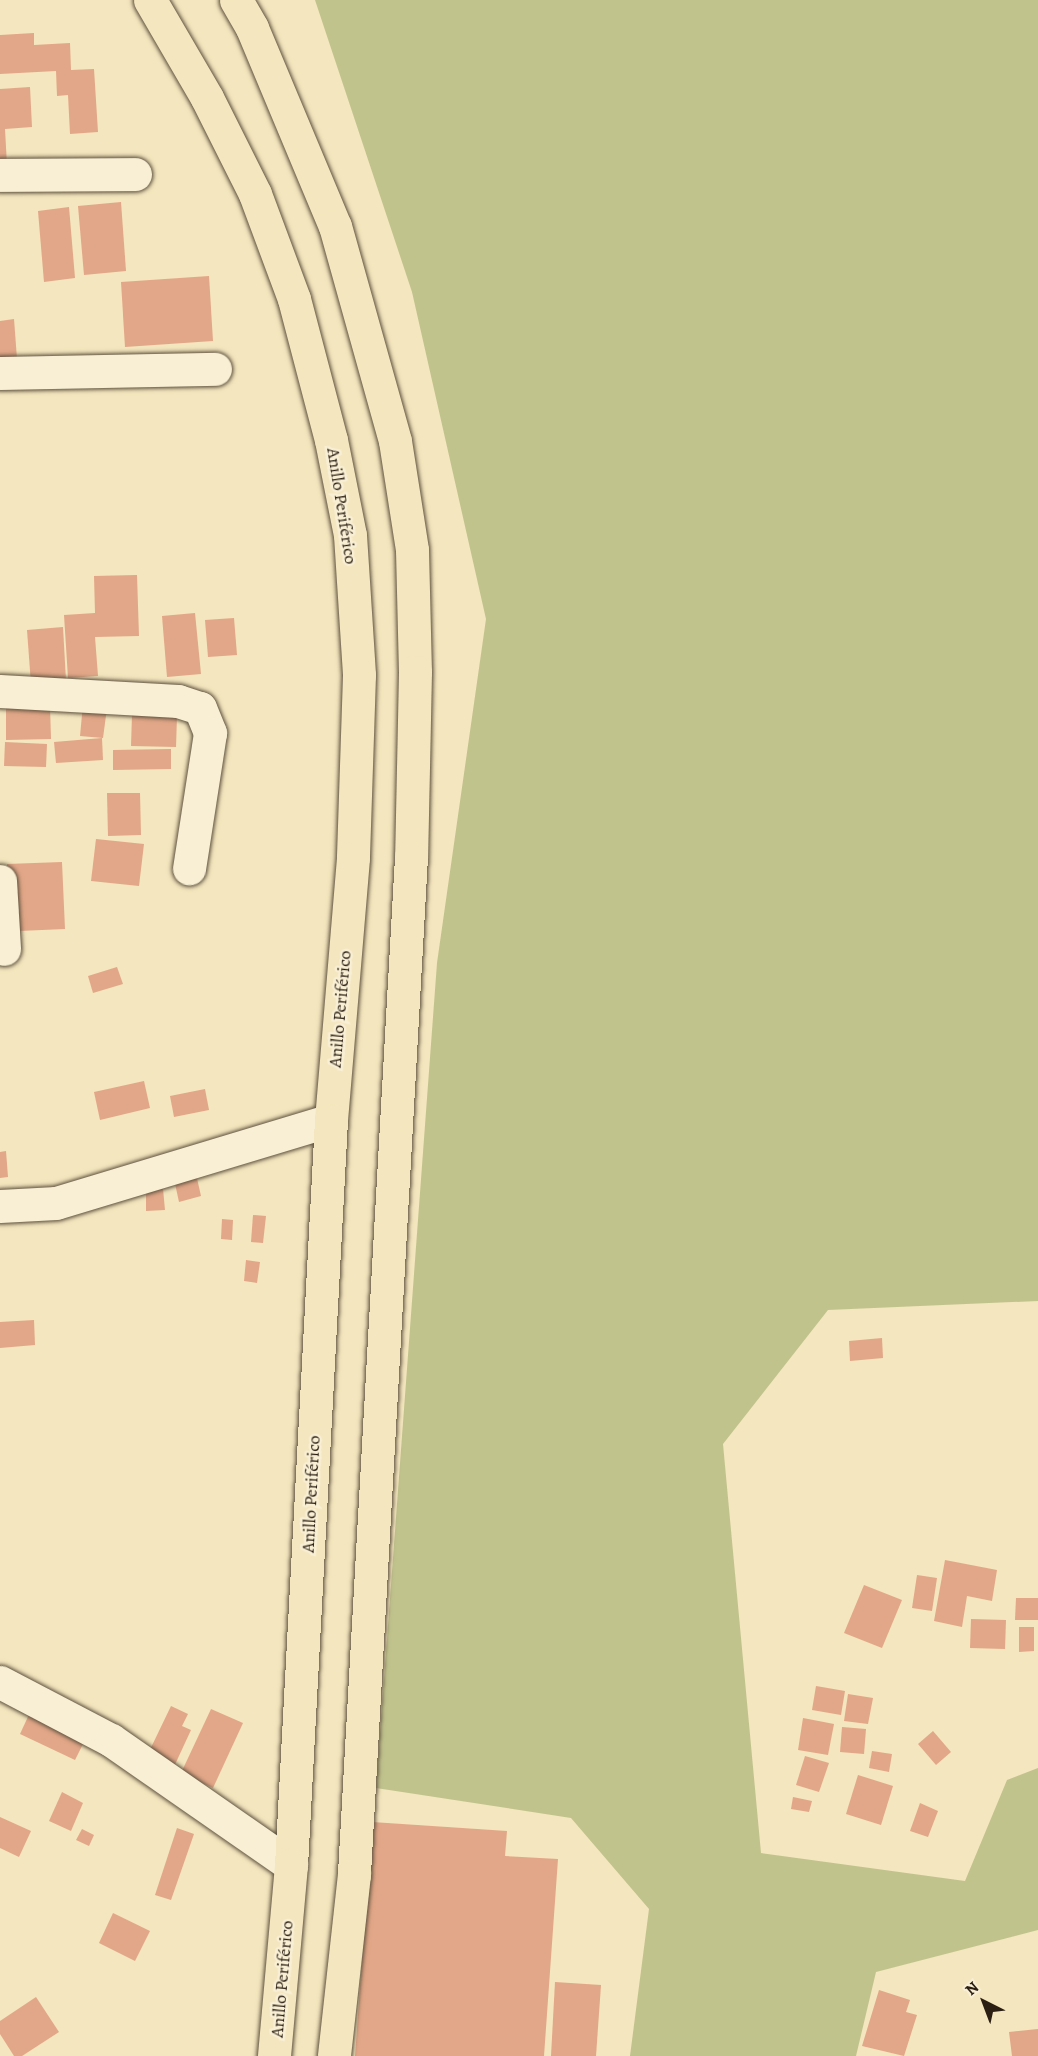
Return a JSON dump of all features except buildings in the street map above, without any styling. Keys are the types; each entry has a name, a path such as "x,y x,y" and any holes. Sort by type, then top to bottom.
{"highway":[{"name":"Anillo Periférico","path":"150,0 207,98 255,194 294,299 328,429 350,535 359,675 353,858 331,1120 291,1865 274,2056"},
{"path":"236,0 257,39 335,226 395,441 412,550 415,672 411,857 354,1874 334,2056"}],"street":[{"path":"0,175 135,174"},
{"path":"0,373 215,369"},
{"path":"0,692 184,701 200,708 210,733 189,868"},
{"path":"0,881 4,949"},
{"path":"0,1206 56,1203 331,1120"},
{"path":"0,1682 111,1740 291,1865"}],"green space":[{"path":"315,0 1038,0 1038,1301 828,1310 723,1444 761,1853 965,1881 1007,1780 1038,1768 1038,1930 876,1972 856,2056 630,2056 649,1909 571,1818 376,1788 437,963 486,619 412,292"}]}
